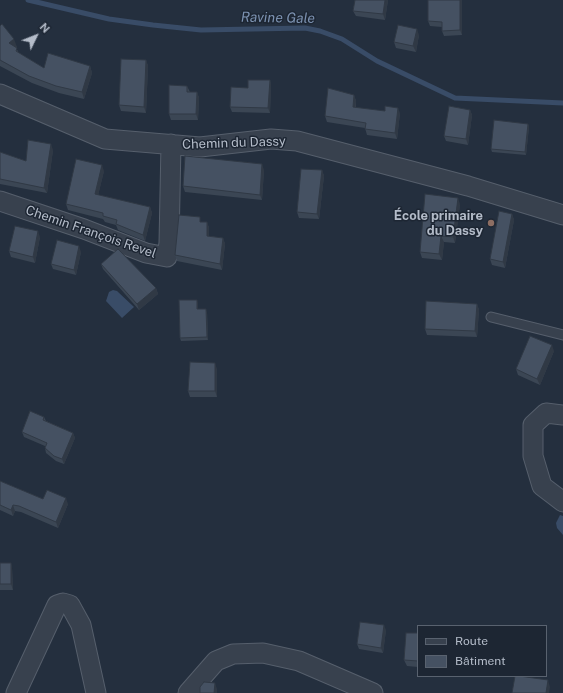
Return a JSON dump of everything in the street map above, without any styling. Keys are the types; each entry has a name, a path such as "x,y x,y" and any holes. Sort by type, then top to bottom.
{"street":[{"name":"Chemin du Dassy","path":"0,94 105,139 200,146 271,139 297,141 468,186 563,215"},
{"name":"Chemin François Revel","path":"0,202 84,229 146,253 166,257 168,243 171,144"},
{"path":"563,415 546,413 533,425 533,456 542,486 563,502"},
{"path":"16,693 57,605 63,603 70,606 81,625 96,693"},
{"path":"188,693 216,661 233,654 263,653 299,661 373,693"}],"lane":[{"path":"491,317 563,335"}],"water":[{"path":"113,290 117,291 134,307 122,318 106,301 109,292"},
{"path":"560,515 563,516 563,535 557,528 556,523"}],"building":[{"path":"355,0 385,0 383,14 353,11"},
{"path":"428,0 460,0 460,30 442,31 442,22 428,21"},
{"path":"2,24 14,39 9,43 17,48 16,51 44,68 48,53 90,66 82,92 56,86 29,76 0,60 0,26"},
{"path":"398,25 417,29 413,46 394,42"},
{"path":"121,59 146,60 144,107 119,105"},
{"path":"248,80 270,80 268,108 230,107 231,87 248,88"},
{"path":"169,85 187,86 187,92 197,92 196,114 169,114"},
{"path":"328,88 354,95 353,107 385,111 385,106 398,108 395,133 365,129 366,123 325,116"},
{"path":"449,106 470,110 466,139 444,136"},
{"path":"494,120 528,124 525,152 491,149"},
{"path":"28,140 51,144 44,188 0,179 0,152 26,161"},
{"path":"185,156 262,164 260,195 183,186"},
{"path":"76,159 102,165 95,194 150,207 143,235 116,224 117,220 103,216 103,213 66,204"},
{"path":"301,169 322,170 317,214 297,212"},
{"path":"425,194 458,198 453,237 441,236 439,254 420,252"},
{"path":"499,211 512,214 503,262 490,259"},
{"path":"179,215 200,217 200,222 207,222 207,236 223,238 220,264 175,255"},
{"path":"15,226 38,231 33,257 9,251"},
{"path":"57,240 79,246 74,270 51,264"},
{"path":"118,249 156,288 137,304 101,264"},
{"path":"179,300 197,300 197,309 206,309 207,337 180,338"},
{"path":"426,301 477,304 475,331 425,329"},
{"path":"530,336 552,345 537,379 516,369"},
{"path":"190,362 215,363 215,391 188,391"},
{"path":"30,411 44,417 43,420 73,433 62,459 54,456 45,448 47,443 22,432"},
{"path":"0,481 43,499 47,490 66,498 56,522 19,506 13,505 11,510 0,505"},
{"path":"0,563 11,563 11,584 0,584"},
{"path":"360,622 384,625 381,648 357,644"},
{"path":"406,633 417,633 417,661 404,660"},
{"path":"515,677 548,680 546,693 512,693"},
{"path":"204,682 215,683 214,693 200,693 200,687"}],"waterway":[{"name":"Ravine Gale","path":"28,0 109,19 201,30 305,28 320,31 342,39 377,61 455,98 563,103"}],"place":[{"name":"École primaire du Dassy","path":"491,223"}]}
